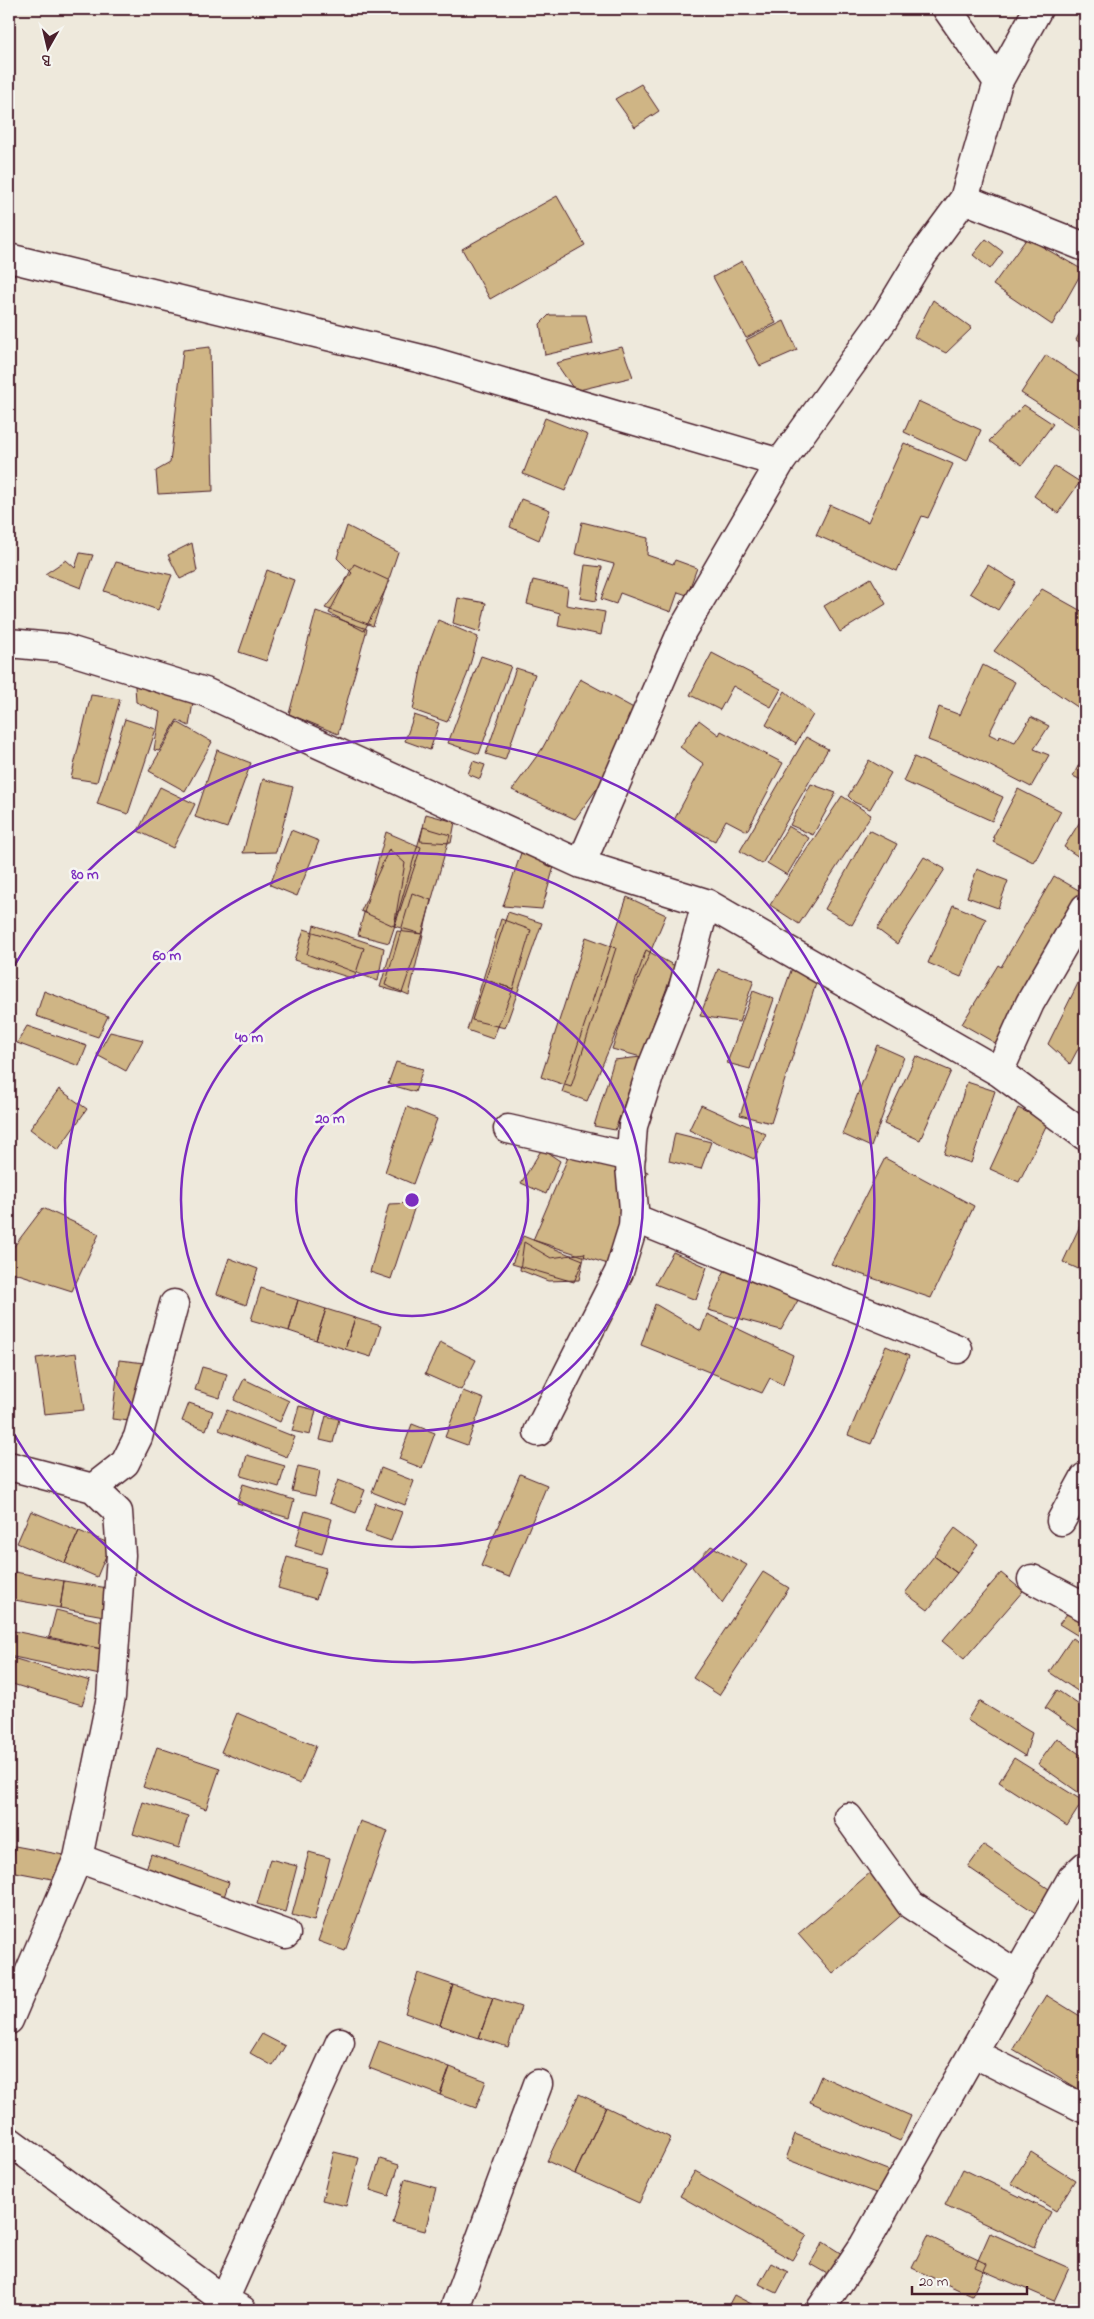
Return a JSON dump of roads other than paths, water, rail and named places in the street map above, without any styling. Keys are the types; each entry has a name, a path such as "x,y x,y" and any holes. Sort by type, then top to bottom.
{"street":[{"path":"947,9 998,82"},
{"path":"581,864 682,632 780,463 884,319 922,256 964,199 998,82 1038,9"},
{"path":"964,199 1085,247"},
{"path":"9,258 430,361 780,463"},
{"path":"9,643 62,648 205,692 581,864 706,903 999,1072 1085,1136"},
{"path":"538,1432 619,1272 634,1218 631,1157 634,1126 652,1067 682,992 706,903"},
{"path":"999,1072 1030,1002 1085,908"},
{"path":"508,1129 631,1157"},
{"path":"634,1218 958,1349"},
{"path":"93,1488 125,1463 138,1437 174,1304"},
{"path":"9,1466 93,1488 118,1512 121,1555 111,1697 78,1858 9,2020"},
{"path":"1061,1521 1085,1476"},
{"path":"1032,1579 1085,1607"},
{"path":"848,1817 911,1906 1018,1975"},
{"path":"78,1858 286,1934"},
{"path":"820,2310 864,2245 1072,1878 1085,1866"},
{"path":"9,2141 233,2305 340,2042"},
{"path":"973,2053 1085,2109"},
{"path":"454,2310 538,2084"}]}
